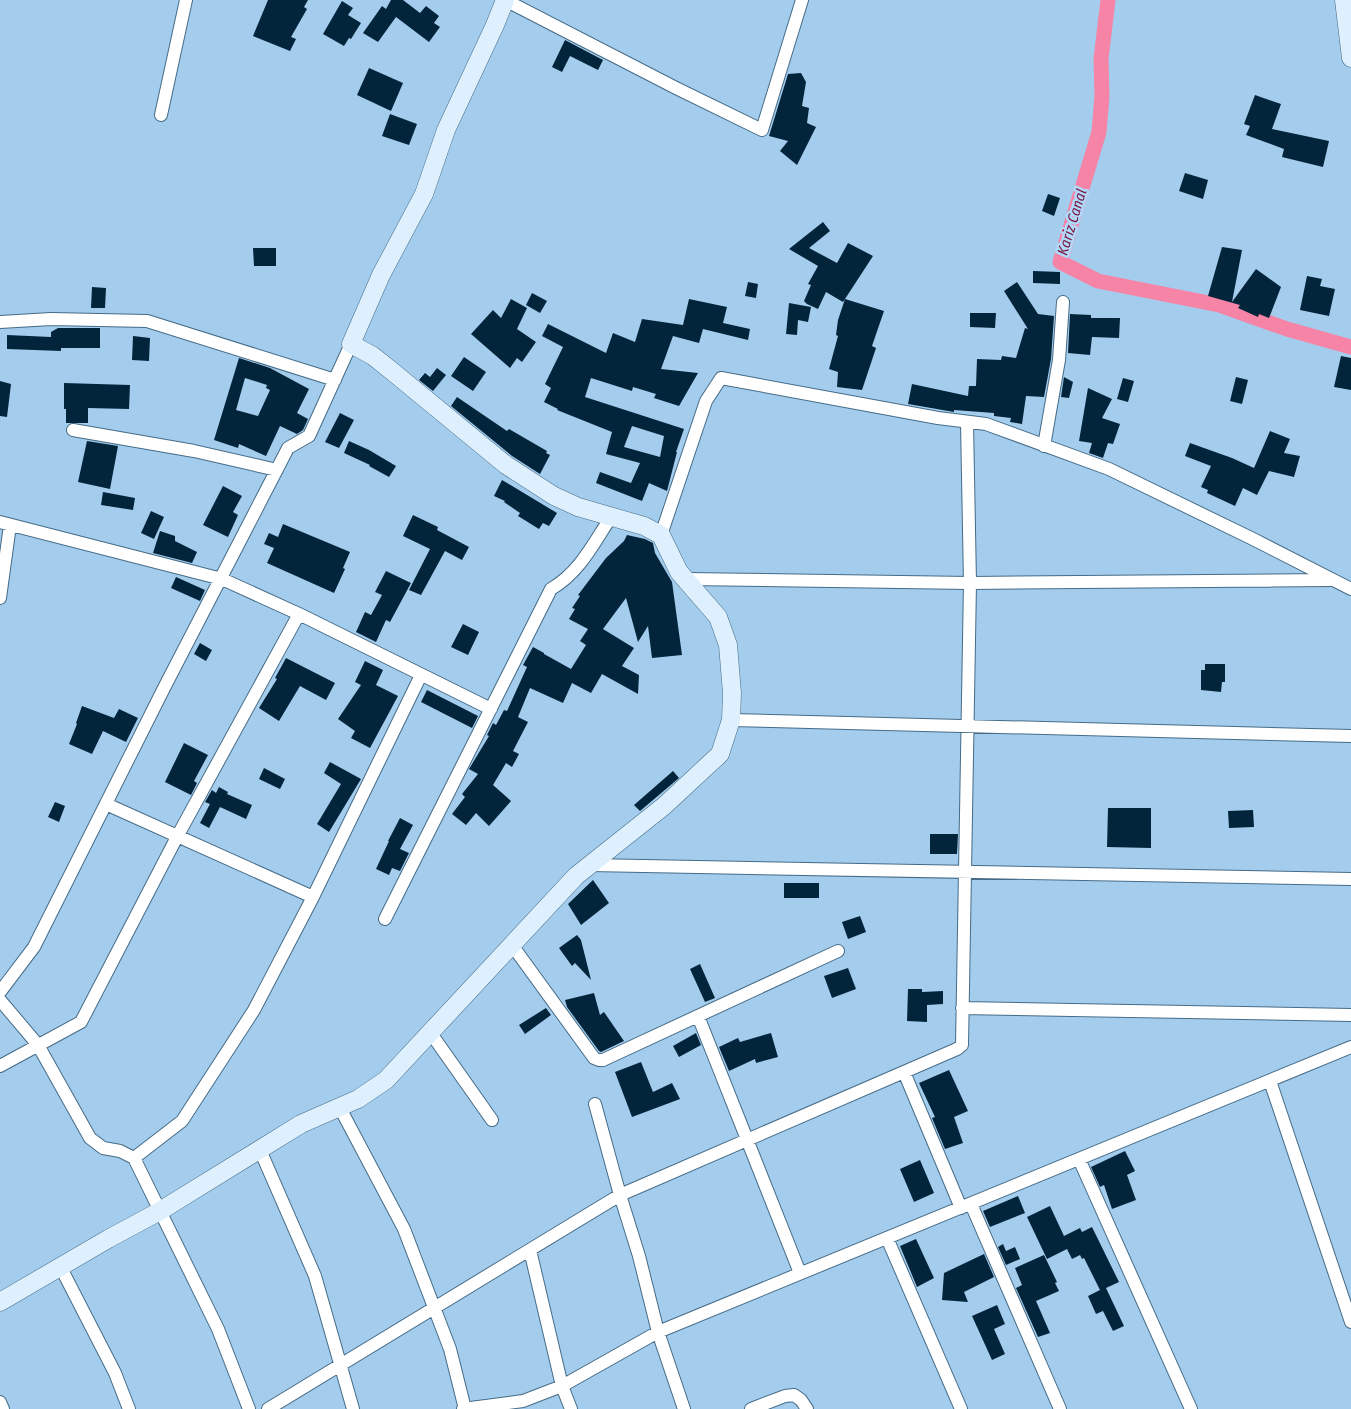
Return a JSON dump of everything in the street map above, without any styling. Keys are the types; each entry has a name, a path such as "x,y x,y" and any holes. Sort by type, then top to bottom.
{"street":[{"path":"161,115 186,0"},
{"path":"0,992 34,947 164,688 288,448 309,436 381,275 424,194 446,130 505,0 762,130 802,0"},
{"path":"1344,0 1351,58"},
{"path":"1044,446 1058,360 1063,302"},
{"path":"0,322 52,319 147,321 335,380"},
{"path":"0,1302 60,1266 160,1211 301,1124 358,1099 386,1080 576,876 664,806 720,754 731,720 732,693 728,645 718,617 679,572 661,536 644,526 578,507 554,496 506,465 380,361 351,344"},
{"path":"661,536 706,401 721,378 938,418 986,424 1109,470 1253,539 1351,589"},
{"path":"268,1409 620,1195 957,1049 962,1045 970,583 967,422"},
{"path":"74,430 194,451 277,470"},
{"path":"385,919 551,589 575,571 611,517"},
{"path":"0,598 5,524 222,579 299,614 491,709"},
{"path":"685,579 970,583 1333,580"},
{"path":"0,1066 81,1022 178,835 299,614"},
{"path":"134,1158 182,1120 254,1010 313,896 421,675"},
{"path":"731,720 1351,736"},
{"path":"106,804 313,896"},
{"path":"590,865 1351,880"},
{"path":"512,945 594,1058 599,1060 603,1060 838,951"},
{"path":"0,1000 38,1045 90,1138 103,1148 120,1151 134,1158 218,1329 249,1409"},
{"path":"962,1008 1351,1015"},
{"path":"698,1016 800,1274"},
{"path":"430,1032 492,1120"},
{"path":"340,1108 404,1229 450,1349 464,1409 523,1401 562,1386 658,1332 1351,1047"},
{"path":"904,1072 1060,1409"},
{"path":"1270,1081 1351,1322"},
{"path":"595,1104 639,1256 658,1332 684,1409"},
{"path":"260,1150 315,1276 353,1409"},
{"path":"1079,1159 1191,1409"},
{"path":"887,1238 961,1409"},
{"path":"530,1250 562,1386 571,1409"},
{"path":"60,1266 115,1373 130,1409"},
{"path":"750,1409 785,1396 794,1395 802,1400 807,1409"},
{"path":"0,1402 3,1409"}],"building":[{"path":"268,0 308,0 304,7 307,9 291,37 296,39 290,51 253,36"},
{"path":"391,0 403,0 420,13 426,6 439,16 434,23 440,27 429,42 396,17 378,42 363,33 382,6 386,9"},
{"path":"342,1 353,8 348,15 361,23 344,46 323,34"},
{"path":"565,40 603,60 598,70 570,56 562,72 552,67"},
{"path":"369,68 403,83 391,111 357,95"},
{"path":"801,73 806,82 802,106 809,108 807,123 816,127 797,165 780,151 788,141 769,136 788,74"},
{"path":"1255,95 1281,104 1272,129 1329,141 1323,167 1282,157 1284,149 1246,135 1250,126 1244,124"},
{"path":"390,114 417,124 409,145 382,136"},
{"path":"1185,173 1208,180 1203,199 1179,191"},
{"path":"1048,194 1060,198 1054,216 1042,211"},
{"path":"823,222 830,231 809,248 837,263 848,243 873,256 843,302 826,292 818,309 804,301 811,285 808,284 818,266 789,249"},
{"path":"1222,247 1242,250 1232,302 1256,269 1281,287 1269,318 1259,314 1258,317 1238,308 1240,305 1208,296"},
{"path":"253,248 276,248 276,266 254,266"},
{"path":"1033,271 1060,272 1060,284 1033,283"},
{"path":"1307,276 1322,279 1320,286 1335,289 1329,316 1300,310"},
{"path":"748,282 758,284 756,298 745,296"},
{"path":"1017,282 1038,314 1054,316 1051,359 1044,397 1026,396 1022,424 1010,422 1011,418 994,416 994,413 954,410 954,412 908,404 912,384 968,396 969,386 976,386 977,359 1001,360 1002,356 1016,358 1025,328 1028,329 1004,291"},
{"path":"92,287 106,288 105,308 91,308"},
{"path":"532,293 547,301 540,313 526,305"},
{"path":"511,299 527,308 517,329 536,342 522,362 517,358 510,368 471,334 493,310 501,318"},
{"path":"689,299 727,307 723,323 750,329 748,340 703,329 699,343 673,336 661,369 698,373 679,406 654,398 656,394 633,387 632,391 591,378 585,397 684,429 676,452 667,491 649,483 642,501 596,483 600,472 631,483 640,463 606,454 612,432 557,410 544,402 551,388 545,384 563,347 542,336 548,324 606,353 613,333 635,342 642,319 683,325","holes":["632,426 664,436 660,457 624,447"]},
{"path":"845,299 884,311 872,346 876,348 862,390 837,387 838,372 829,369 838,336 836,335 838,320"},
{"path":"789,303 811,307 808,322 798,320 797,335 786,334"},
{"path":"970,313 996,313 995,328 970,327"},
{"path":"1070,314 1091,315 1091,318 1120,318 1119,338 1092,337 1090,355 1068,353"},
{"path":"58,328 100,328 100,348 61,348 61,351 7,349 7,335 51,337 51,332"},
{"path":"133,336 150,338 149,361 132,360"},
{"path":"1341,356 1351,358 1351,390 1334,387"},
{"path":"464,357 486,372 473,391 451,376"},
{"path":"239,358 270,368 309,389 297,413 308,419 303,430 297,434 280,426 266,456 239,444 238,448 214,440","holes":["245,378 267,385 266,388 270,390 258,416 236,410"]},
{"path":"437,368 446,375 433,391 419,380 425,373 430,377"},
{"path":"1064,377 1073,382 1069,398 1061,397"},
{"path":"1236,377 1248,380 1242,404 1230,401"},
{"path":"1123,378 1134,381 1128,402 1117,399"},
{"path":"0,381 11,384 7,417 0,416"},
{"path":"64,383 130,385 129,409 88,408 88,423 66,423"},
{"path":"1088,388 1112,399 1102,418 1120,424 1113,444 1108,443 1103,458 1089,453 1092,443 1079,441"},
{"path":"457,397 507,431 509,429 547,451 546,453 550,455 540,474 512,456 451,406"},
{"path":"340,413 354,420 339,448 325,442"},
{"path":"1270,431 1290,439 1284,453 1300,456 1294,477 1269,471 1257,495 1243,488 1235,506 1207,493 1208,490 1201,487 1211,466 1185,456 1190,443 1254,468"},
{"path":"87,441 118,446 110,489 78,482"},
{"path":"349,441 396,466 389,477 370,465 344,453"},
{"path":"502,480 557,513 549,526 543,523 539,529 518,516 520,513 505,501 494,496"},
{"path":"223,486 242,496 233,512 238,515 228,537 203,525"},
{"path":"103,492 135,498 133,510 101,505"},
{"path":"151,511 164,517 154,539 141,533"},
{"path":"413,515 438,527 437,530 469,547 462,560 445,551 421,595 409,590 430,549 403,536"},
{"path":"283,524 350,552 343,568 345,569 334,593 267,563 274,548 264,544 269,533 278,537"},
{"path":"160,531 175,536 175,541 197,552 192,563 153,553"},
{"path":"627,535 653,543 655,553 672,582 682,655 652,658 648,626 638,642 626,598 603,629 634,648 622,666 639,675 638,694 602,674 591,693 572,683 563,703 530,688 518,717 528,722 513,751 519,754 512,767 506,763 493,785 511,801 489,826 476,813 466,825 452,814 465,797 462,794 478,774 469,769 489,736 487,735 493,723 496,725 504,710 507,711 527,667 523,665 533,647 571,669 586,645 580,641 588,629 569,619 575,609 572,608 580,596 578,595 606,558 624,541"},
{"path":"386,571 411,583 390,622 386,620 376,642 356,632 365,612 371,615 382,595 375,592"},
{"path":"176,577 205,590 200,601 171,588"},
{"path":"463,624 479,632 468,655 451,647"},
{"path":"200,643 212,650 206,661 194,654"},
{"path":"286,658 335,683 326,700 300,686 279,721 259,708 277,679 275,678"},
{"path":"365,661 383,670 376,685 398,696 370,748 351,738 355,731 338,719 361,685 355,682"},
{"path":"1205,664 1225,664 1225,682 1222,682 1221,692 1201,690 1201,670 1205,670"},
{"path":"427,690 478,716 472,728 421,702"},
{"path":"82,706 114,718 119,709 138,718 126,742 103,731 92,754 69,744"},
{"path":"184,743 208,755 194,781 197,783 191,795 165,782"},
{"path":"330,762 361,779 329,832 317,824 341,784 324,773"},
{"path":"264,768 285,779 280,789 259,779"},
{"path":"673,771 679,778 640,811 634,805"},
{"path":"219,787 228,792 227,794 252,805 246,819 220,807 209,828 200,823 210,804 205,802 212,790 216,793"},
{"path":"55,802 65,806 59,822 48,817"},
{"path":"1108,808 1151,808 1151,848 1107,847"},
{"path":"1253,810 1254,827 1229,828 1228,811"},
{"path":"400,818 413,825 400,849 409,853 400,871 392,868 389,875 376,869"},
{"path":"930,834 958,834 957,854 930,854"},
{"path":"593,880 609,903 581,925 568,904"},
{"path":"784,883 819,883 819,898 784,898"},
{"path":"860,916 866,932 848,939 842,922"},
{"path":"577,935 581,940 591,980 575,963 572,966 559,948"},
{"path":"700,964 715,998 705,1002 690,969"},
{"path":"848,968 856,989 832,998 824,976"},
{"path":"908,989 922,989 922,992 943,991 943,1004 927,1005 927,1022 907,1021"},
{"path":"594,993 600,1015 604,1012 624,1041 601,1052 567,1007 565,1000"},
{"path":"546,1008 551,1015 525,1034 519,1025"},
{"path":"696,1033 701,1045 679,1057 673,1046"},
{"path":"771,1033 778,1057 756,1063 755,1059 729,1071 719,1047 738,1038 740,1042"},
{"path":"641,1062 653,1092 672,1083 680,1099 632,1117 615,1072"},
{"path":"949,1070 968,1111 954,1117 963,1143 945,1149 932,1118 935,1117 919,1083"},
{"path":"1125,1151 1135,1171 1127,1175 1136,1200 1112,1209 1104,1185 1100,1187 1091,1167"},
{"path":"920,1160 934,1193 914,1202 900,1169"},
{"path":"1018,1196 1025,1213 990,1227 983,1211"},
{"path":"1050,1206 1064,1236 1080,1228 1082,1232 1092,1227 1119,1282 1106,1288 1124,1326 1113,1331 1103,1311 1096,1314 1088,1296 1100,1290 1084,1258 1082,1259 1080,1255 1072,1259 1067,1249 1047,1259 1027,1217"},
{"path":"916,1239 934,1278 917,1287 900,1246"},
{"path":"1003,1244 1006,1251 1015,1247 1020,1259 1006,1265 998,1247"},
{"path":"984,1254 994,1277 964,1292 968,1302 942,1300 944,1273"},
{"path":"1044,1255 1057,1282 1055,1283 1059,1291 1036,1301 1050,1333 1038,1337 1016,1288 1022,1285 1015,1268"},
{"path":"997,1305 1005,1324 994,1329 1005,1354 992,1360 972,1316"}],"waterway":[{"name":"Kariz Canal","path":"1108,0 1101,59 1102,96 1099,132 1060,262 1098,281 1219,305 1287,329 1351,347"}]}
